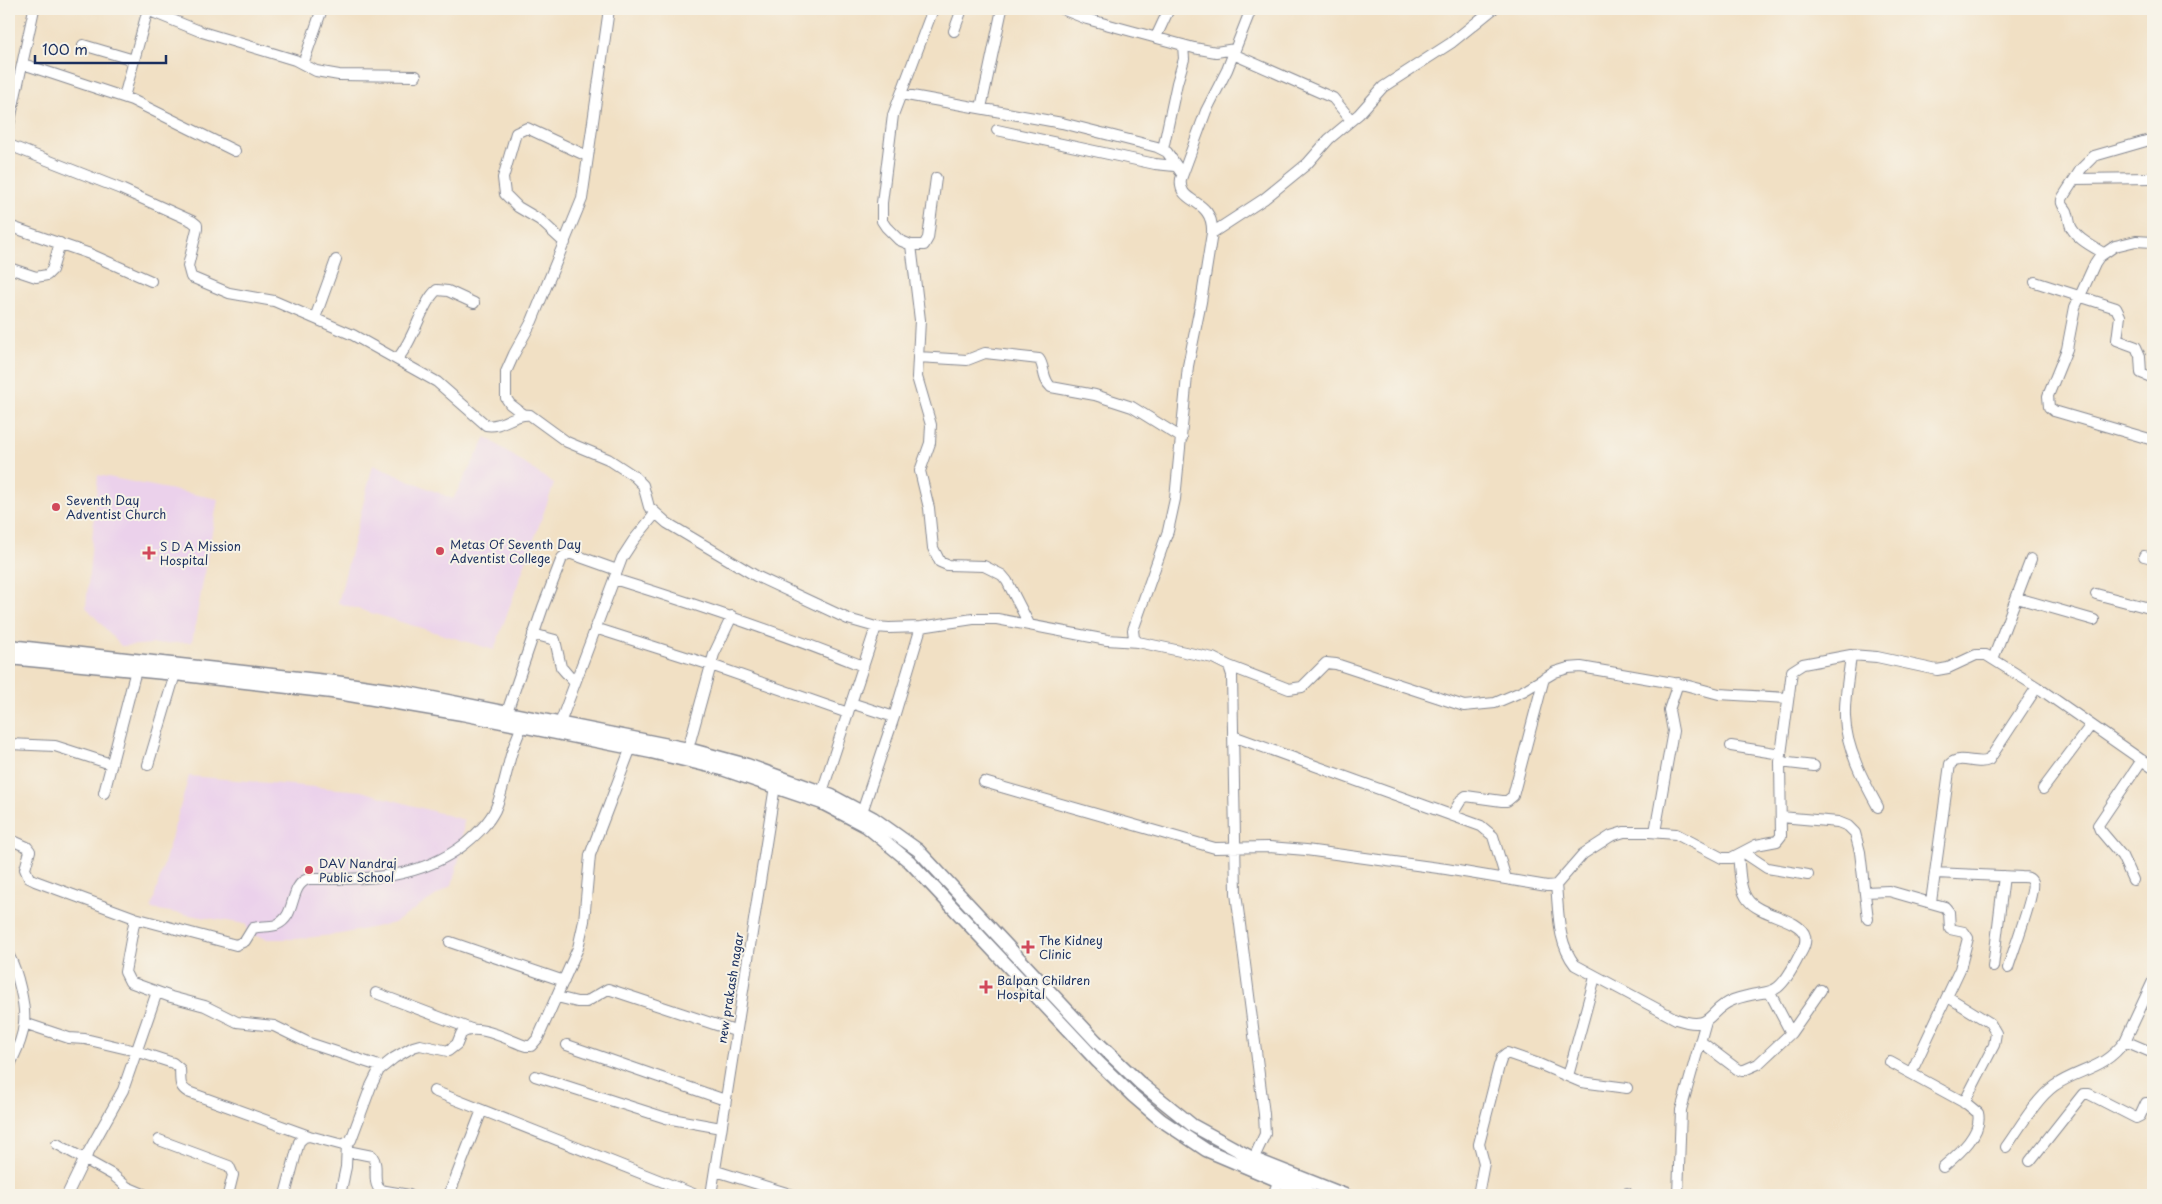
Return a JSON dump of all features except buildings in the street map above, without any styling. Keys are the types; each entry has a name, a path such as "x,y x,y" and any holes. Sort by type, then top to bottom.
{"main road":[{"path":"9,646 335,682 403,692 507,712 560,723 722,768 822,803 849,816 895,848 1096,1061 1133,1096 1191,1142 1280,1176 1345,1195"},
{"path":"9,658 332,692 522,726 632,743 688,749 747,765 822,792 862,812 890,829 918,850 1096,1041 1140,1083 1192,1124 1251,1164"},
{"path":"1280,1176 1312,1195"}],"street":[{"path":"9,125 34,9"},
{"path":"124,97 147,9 202,32 303,64 316,71 339,75 416,76"},
{"path":"303,64 322,9"},
{"path":"609,9 582,200 528,330 506,372 506,398 510,404 524,414 530,415 567,442 608,459 628,471 643,485 649,507 655,514 715,553 756,576 848,620 876,628 921,627 984,618 1029,624 1107,640 1138,642 1204,656 1289,689 1302,687 1326,663 1336,664 1464,706 1494,703 1523,691 1544,678 1568,668 1580,667 1678,684 1719,694 1788,698"},
{"path":"933,9 901,94 891,128 882,221 893,236 911,245 924,245 928,238 936,178"},
{"path":"954,30 962,9"},
{"path":"981,108 1002,9"},
{"path":"1062,9 1087,19 1182,45 1216,52 1234,51 1334,98 1352,120"},
{"path":"1156,37 1169,9"},
{"path":"1138,642 1134,638 1135,623 1168,531 1175,499 1188,366 1212,233 1212,224 1205,208 1182,192 1180,187 1182,174 1206,111 1221,84 1251,9"},
{"path":"1212,233 1264,200 1307,164 1328,139 1352,120 1383,87 1451,43 1493,9"},
{"path":"83,45 134,60"},
{"path":"1163,149 1184,59 1182,45"},
{"path":"23,64 124,97 235,150"},
{"path":"901,94 1069,124 1163,149 1182,174"},
{"path":"565,242 540,220 511,201 505,194 503,178 516,132 522,129 527,128 587,156"},
{"path":"997,130 1155,164 1175,166"},
{"path":"2103,253 2078,237 2070,224 2066,211 2062,207 2063,197 2094,156 2153,139"},
{"path":"9,145 122,189 192,221 197,225 198,229 188,266 191,277 229,293 274,301 353,335 437,382 486,425 499,425 524,414"},
{"path":"2075,179 2153,178"},
{"path":"9,226 60,243 151,281"},
{"path":"2153,242 2136,241 2115,246 2103,253 2095,263 2080,296 2073,317 2067,349 2048,396 2049,407 2054,411 2153,440"},
{"path":"9,268 36,277 47,275 52,270 60,243"},
{"path":"911,245 920,320 918,385 931,425 930,442 920,471 929,508 931,537 936,556 940,562 946,565 984,566 1002,575 1029,624"},
{"path":"316,318 336,260"},
{"path":"2035,282 2116,308 2120,316 2117,340 2136,347 2140,356 2141,374 2153,378"},
{"path":"397,359 408,346 431,297 437,290 448,291 474,303"},
{"path":"918,357 967,360 985,353 1035,358 1042,362 1042,372 1051,386 1095,395 1132,407 1154,418 1182,438"},
{"path":"560,723 574,682 627,548 655,514"},
{"path":"507,712 533,634 562,558 567,554 572,554 615,575 799,640 863,666"},
{"path":"1994,659 2031,559"},
{"path":"2096,594 2153,609"},
{"path":"2017,598 2094,620"},
{"path":"688,749 711,665 732,616"},
{"path":"862,812 894,717 921,627"},
{"path":"595,628 849,708 894,717"},
{"path":"822,792 876,628"},
{"path":"533,634 555,640 561,667 574,682"},
{"path":"1852,655 1844,715 1846,730 1867,787 1878,807"},
{"path":"984,782 1215,848 1270,847 1314,851 1547,886 1556,885 1583,854 1611,836 1624,832 1655,832 1681,836 1722,858 1740,854 1756,845 1777,841 1781,836 1781,758 1791,676 1796,668 1812,662 1852,655 1884,658 1937,670 1948,668 1976,655 1986,655 2037,687 2153,768"},
{"path":"1229,666 1233,683 1236,903 1264,1114 1264,1134 1251,1164"},
{"path":"104,793 136,670"},
{"path":"148,765 175,674"},
{"path":"1452,815 1461,800 1466,796 1507,801 1513,796 1544,678"},
{"path":"1655,832 1673,731 1669,710 1678,684"},
{"path":"1932,902 1950,764 1957,760 1980,763 1989,760 2037,687"},
{"path":"2044,789 2091,725"},
{"path":"9,839 27,847 30,851 25,869 29,878 135,918 236,945 245,941 253,928 276,925 281,921 292,909 298,884 302,881 308,879 367,879 413,871 427,867 462,846 485,827 500,800 512,752 522,726"},
{"path":"1233,736 1481,826 1493,836 1506,879"},
{"path":"376,993 471,1029 485,1031 519,1044 531,1046 538,1038 557,997 581,935 590,855 632,743"},
{"path":"9,744 55,746 112,764"},
{"path":"1731,746 1814,766"},
{"path":"2133,880 2122,856 2098,825 2142,760"},
{"name":"new prakash nagar","path":"710,1195 716,1171 735,1031 776,786"},
{"path":"1781,816 1838,822 1848,826 1855,833 1858,842 1868,919"},
{"path":"1740,854 1767,868 1808,875"},
{"path":"1556,885 1561,936 1564,947 1575,965 1676,1020 1695,1024 1706,1021 1731,1000 1770,993 1779,988 1787,979 1805,944 1803,930 1798,925 1758,909 1747,899 1743,891 1740,854"},
{"path":"1935,873 2029,878 2033,888 2032,896 2008,968"},
{"path":"1993,967 2004,876"},
{"path":"1865,892 1889,891 1932,902 1947,908 1950,930 1964,932 1968,938 1963,962 1911,1073"},
{"path":"135,918 125,972 130,982 206,1006 237,1022 274,1026 317,1046 382,1067"},
{"path":"450,942 564,981"},
{"path":"9,956 18,985 24,1023 19,1044 9,1067"},
{"path":"1568,1076 1595,977"},
{"path":"2006,1147 2043,1096 2052,1087 2101,1063 2118,1050 2125,1041 2153,981"},
{"path":"557,997 577,1002 586,1002 608,989 735,1031"},
{"path":"1700,1041 1742,1071 1758,1064 1790,1033 1822,990"},
{"path":"67,1195 84,1160 119,1098 157,992"},
{"path":"1770,993 1790,1033"},
{"path":"1948,997 1990,1023 1996,1033 1994,1045 1964,1103"},
{"path":"1678,1195 1681,1110 1706,1021"},
{"path":"24,1023 69,1038 85,1039 136,1051 178,1066 182,1088 188,1092 309,1136 343,1145 372,1156 376,1166 375,1180 380,1190 409,1195"},
{"path":"340,1195 347,1147 375,1075 382,1067 413,1047 420,1045 448,1051 457,1044 461,1034 471,1029"},
{"path":"2125,1041 2153,1053"},
{"path":"567,1045 726,1100"},
{"path":"1478,1195 1484,1163 1479,1144 1502,1057 1507,1053 1590,1084 1627,1088"},
{"path":"1890,1062 1964,1103 1978,1113 1978,1124 1962,1150 1943,1167"},
{"path":"535,1076 666,1118 721,1128"},
{"path":"434,1091 696,1195"},
{"path":"2030,1161 2084,1094 2089,1094 2136,1118 2140,1116 2146,1103 2153,1103"},
{"path":"449,1195 482,1110"},
{"path":"285,1195 296,1148 304,1137 309,1136"},
{"path":"159,1140 229,1166 233,1175 228,1195"},
{"path":"57,1144 114,1175 127,1187 146,1195"},
{"path":"716,1171 793,1195"},
{"path":"1273,1195 1280,1176"}],"shaded area":[{"name":"Metas Of Seventh Day Adventist College","path":"486,437 554,484 494,650 338,603 373,465 453,499"},
{"name":"S D A Mission Hospital","path":"98,475 218,499 192,642 121,646 86,607"},
{"name":"DAV Nandraj Public School","path":"189,776 361,791 464,820 460,855 452,885 394,923 341,934 296,939 268,939 248,934 246,924 151,909"}],"place":[{"name":"Seventh Day Adventist Church","path":"56,507"},
{"name":"Metas Of Seventh Day Adventist College","path":"440,551"},
{"name":"S D A Mission Hospital","path":"149,553"},
{"name":"DAV Nandraj Public School","path":"309,870"},
{"name":"The Kidney Clinic","path":"1028,947"},
{"name":"Balpan Children Hospital","path":"986,987"}]}
